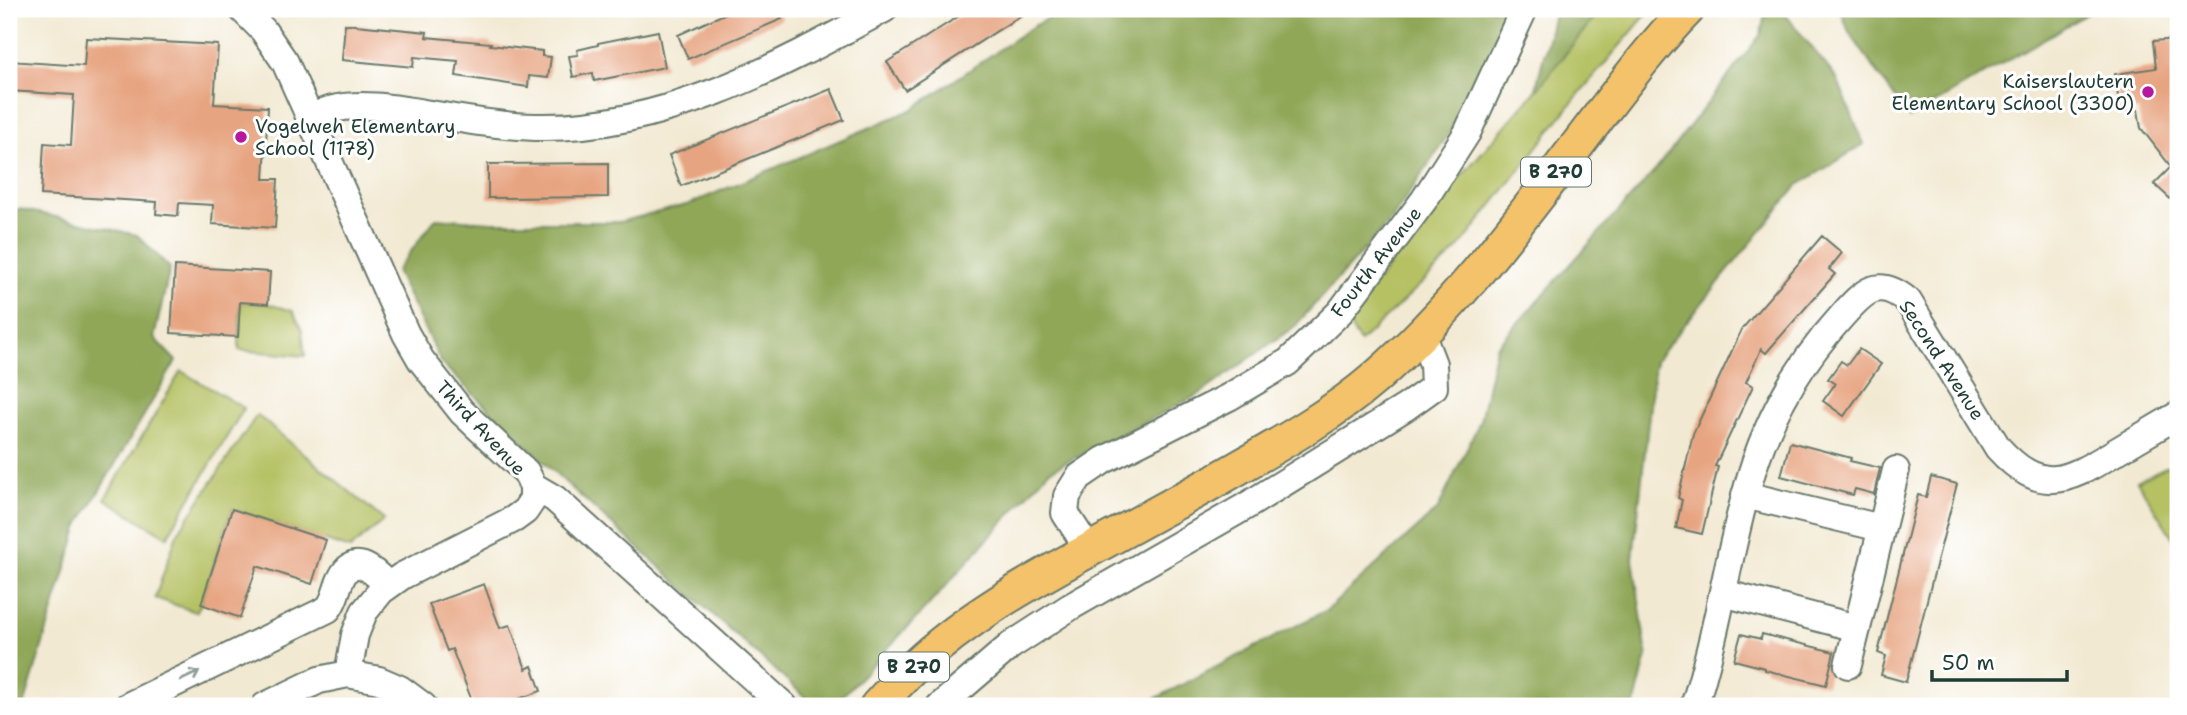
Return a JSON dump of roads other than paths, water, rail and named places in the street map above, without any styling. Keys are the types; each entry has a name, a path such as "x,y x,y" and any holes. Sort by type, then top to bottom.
{"main road":[{"name":"B 270","path":"877,706 914,667 957,632 1037,578 1240,467 1330,411 1374,379 1466,286 1635,70 1688,9"}],"street":[{"name":"Third Avenue","path":"242,9 263,30 285,62 383,287 421,360 462,412 526,472 533,486 533,499 525,511 514,519 402,576 381,591 364,612 355,635 348,674"},
{"path":"309,118 330,110 380,106 533,127 601,124 669,108 713,93 826,40 884,9"},
{"name":"Fourth Avenue","path":"1037,578 1056,552 1068,521 1065,504 1079,477 1104,460 1229,397 1288,362 1340,312 1424,200 1466,133 1524,9"},
{"name":"Second Avenue","path":"1694,706 1745,495 1763,442 1798,371 1852,305 1867,292 1885,287 1908,300 1998,448 2027,474 2046,479 2063,479 2083,472 2178,415"},
{"path":"940,706 1010,646 1070,607 1248,505 1434,387 1433,364 1421,333"},
{"path":"1848,665 1896,470"},
{"path":"533,486 555,499 784,706"},
{"path":"1745,495 1881,528"},
{"path":"1068,521 1089,550"},
{"path":"128,706 328,609 334,601 341,577 350,567 360,564 371,569 388,585"},
{"path":"1723,593 1857,628"},
{"path":"264,706 319,680 348,674 379,680 400,689 423,706"}],"place":[{"name":"Kaiserslautern Elementary School (3300)","path":"2148,92"},
{"name":"Vogelweh Elementary School (1178)","path":"241,137"}]}
